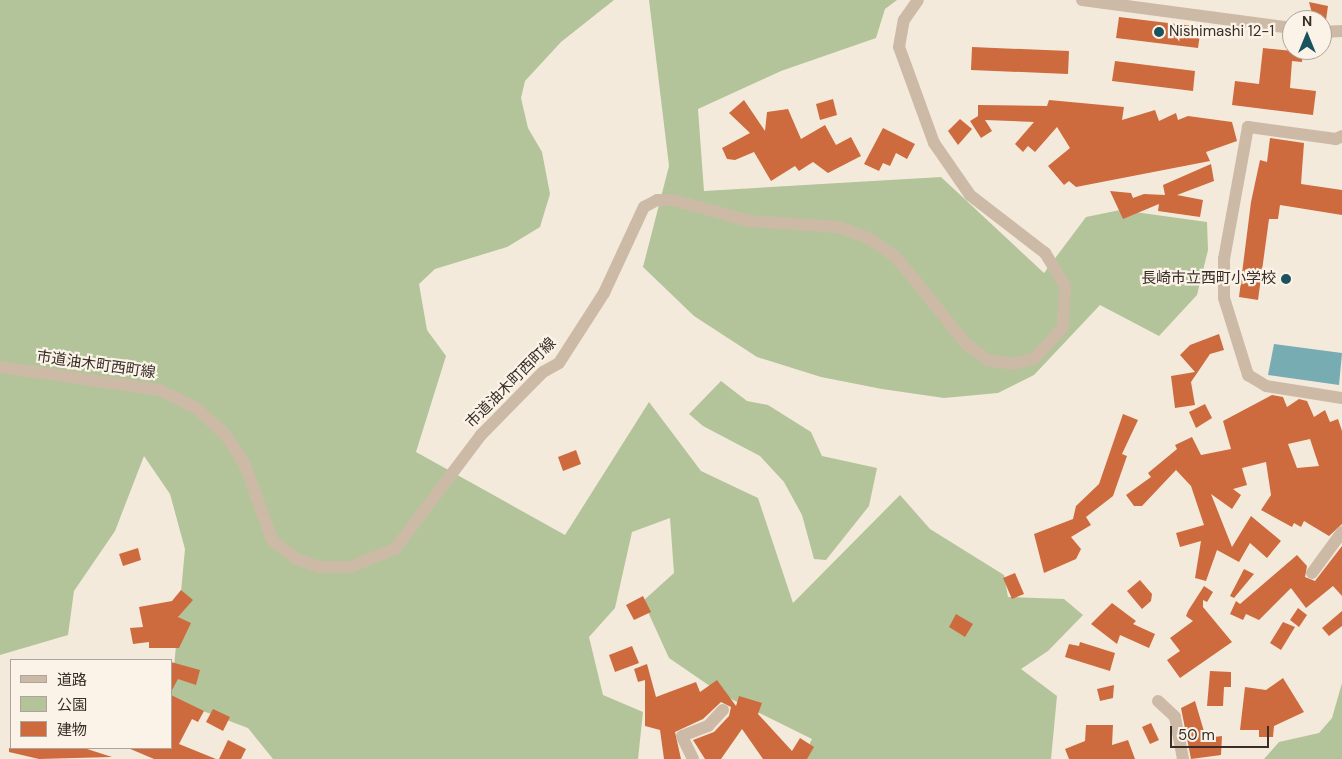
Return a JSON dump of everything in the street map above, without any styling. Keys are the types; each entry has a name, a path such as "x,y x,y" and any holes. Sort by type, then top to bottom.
{"street":[{"name":"市道油木町西町線","path":"0,367 160,390 196,408 225,434 245,465 272,540 296,559 319,567 350,567 395,549 481,435 543,372 559,363 604,293 644,207 657,200 673,200 750,222 839,227 870,239 896,257 966,344 988,360 1013,364 1035,358 1063,326 1064,286 1045,253 970,195 934,143 899,47 904,20 918,0"},
{"path":"1082,0 1282,27"},
{"path":"1342,136 1336,139 1248,127 1224,259 1224,298 1248,375 1266,386 1342,398"},
{"path":"1312,573 1342,532"},
{"path":"1158,702 1175,718 1183,759"},
{"path":"692,759 682,736 708,726 723,710"}],"green space":[{"path":"0,0 614,0 561,42 525,81 521,98 528,128 542,152 550,194 540,227 507,247 435,269 419,284 427,330 446,356 416,452 565,535 649,402 701,471 758,498 793,603 900,495 930,529 1004,575 1008,597 1064,599 1083,615 1048,651 1021,669 1057,696 1051,759 802,759 812,739 723,695 669,658 643,601 674,573 670,518 632,532 615,608 589,637 603,695 643,712 638,759 273,759 248,728 172,699 185,549 170,494 144,456 115,531 74,591 68,635 0,655"},
{"path":"649,0 897,0 885,9 876,38 781,71 698,109 704,191 941,177 1044,273 1086,217 1120,210 1207,222 1208,250 1197,295 1159,336 1100,305 1034,375 998,393 944,398 882,389 821,377 757,357 694,316 643,267 669,166"},
{"path":"721,381 747,401 768,405 811,432 822,456 877,468 869,506 826,560 814,559 802,515 784,482 760,456 703,426 689,414"},
{"path":"1342,683 1342,759 1264,759 1279,742 1319,733 1332,718"}],"water":[{"path":"1274,344 1342,353 1339,385 1268,375"}],"building":[{"path":"1309,2 1328,6 1327,10 1311,10"},
{"name":"Nishimashi 12-1","path":"1119,17 1201,27 1198,48 1116,38"},
{"path":"972,47 1069,51 1068,74 971,70"},
{"path":"1263,48 1282,50 1282,60 1302,60 1302,62 1292,61 1290,88 1316,91 1313,115 1232,105 1235,81 1259,84"},
{"path":"1115,61 1195,71 1193,91 1112,81"},
{"path":"833,99 837,115 820,120 816,104"},
{"path":"744,100 765,131 767,112 788,109 801,139 825,125 836,145 851,137 861,156 828,173 813,162 799,171 795,166 771,181 754,152 735,160 727,159 722,148 750,133 729,113"},
{"path":"1049,100 1124,107 1122,120 1155,110 1159,121 1176,113 1178,120 1188,116 1232,122 1237,141 1206,152 1210,161 1076,187 1069,181 1064,185 1048,166 1070,148 1057,127 1035,152 1028,146 1023,152 1015,144 1034,122 985,120 992,131 981,138 970,121 978,116 978,105 1047,106"},
{"path":"960,119 972,129 958,145 948,131"},
{"path":"883,128 915,144 907,159 896,153 890,166 883,163 879,171 864,164"},
{"path":"1270,138 1304,143 1301,184 1342,190 1342,215 1280,205 1278,219 1269,219 1258,300 1239,297 1251,202 1260,160 1267,162"},
{"path":"1211,164 1214,181 1177,195 1203,200 1200,217 1158,211 1159,204 1123,219 1110,191 1131,193 1133,198 1144,194 1165,195 1163,185"},
{"path":"1219,334 1224,350 1210,354 1191,382 1195,405 1175,408 1171,376 1195,372 1180,355 1190,345"},
{"path":"1272,395 1283,397 1287,407 1299,399 1307,401 1314,417 1325,410 1330,422 1338,419 1342,431 1342,524 1329,536 1304,521 1301,527 1294,523 1292,527 1261,510 1271,495 1266,462 1242,468 1247,485 1233,489 1241,495 1232,509 1211,494 1232,547 1251,516 1281,541 1267,558 1250,543 1239,562 1217,550 1206,581 1195,578 1201,541 1180,547 1176,533 1204,525 1191,486 1176,470 1142,506 1134,506 1126,495 1151,477 1148,473 1177,449 1175,445 1192,437 1201,455 1231,449 1223,421","holes":["1310,439 1319,466 1297,468 1288,444"]},
{"path":"1205,404 1212,418 1196,428 1189,412"},
{"path":"1123,414 1138,420 1122,454 1127,456 1113,496 1086,517 1091,525 1071,537 1081,549 1076,559 1044,573 1034,534 1073,519 1076,506 1099,484"},
{"path":"576,450 581,464 563,471 558,457"},
{"path":"1342,546 1342,596 1333,586 1306,608 1291,588 1259,620 1246,614 1243,620 1230,614 1236,601 1240,604 1297,555 1307,566 1305,577 1315,581"},
{"path":"138,548 141,560 123,566 119,554"},
{"path":"1244,569 1254,574 1234,598 1230,596"},
{"path":"1015,573 1024,594 1012,599 1003,578"},
{"path":"1140,580 1152,594 1151,601 1142,609 1127,591"},
{"path":"1204,586 1213,592 1207,602 1203,600 1203,607 1232,642 1180,678 1167,660 1180,651 1170,638 1193,621 1186,616"},
{"path":"181,590 193,600 178,617 191,623 179,648 149,648 149,642 133,644 130,628 143,627 139,607 172,601"},
{"path":"643,596 651,612 634,620 626,605"},
{"path":"1112,603 1136,621 1133,624 1155,634 1149,648 1120,635 1117,644 1091,624"},
{"path":"1298,608 1307,615 1299,627 1290,620"},
{"path":"1342,611 1342,626 1329,636 1322,628"},
{"path":"956,614 973,624 965,637 949,627"},
{"path":"1283,622 1295,627 1281,650 1270,643"},
{"path":"1080,642 1115,653 1110,671 1065,657 1069,644 1079,646"},
{"path":"632,646 639,663 615,672 609,655"},
{"path":"172,662 200,670 196,685 178,679 172,690"},
{"path":"647,664 656,697 696,682 700,692 717,680 736,706 739,696 762,703 758,714 792,751 800,738 814,747 807,759 763,759 742,729 721,759 705,759 693,740 714,732 729,716 731,707 721,702 703,719 675,732 681,759 664,759 660,730 645,726 645,680 638,682 634,669"},
{"path":"1210,671 1231,672 1231,687 1224,687 1223,706 1207,706"},
{"path":"1283,678 1304,712 1274,726 1273,737 1259,737 1259,730 1240,730 1245,687 1266,690"},
{"path":"1114,685 1113,698 1100,701 1097,689"},
{"path":"172,695 204,711 198,722 192,719 179,744 216,759 154,759 130,749 172,749"},
{"path":"1195,701 1206,738 1222,736 1221,755 1191,759 1181,708"},
{"path":"213,709 230,717 223,731 206,722"},
{"path":"1151,723 1159,740 1150,744 1142,727"},
{"path":"1086,725 1113,725 1112,745 1128,740 1135,759 1069,759 1065,749 1085,741"},
{"path":"228,740 246,749 241,759 219,759"},
{"path":"9,748 87,749 112,757 39,759 9,752"}],"place":[{"name":"Nishimashi 12-1","path":"1159,32"},
{"name":"長崎市立西町小学校","path":"1286,279"}]}
